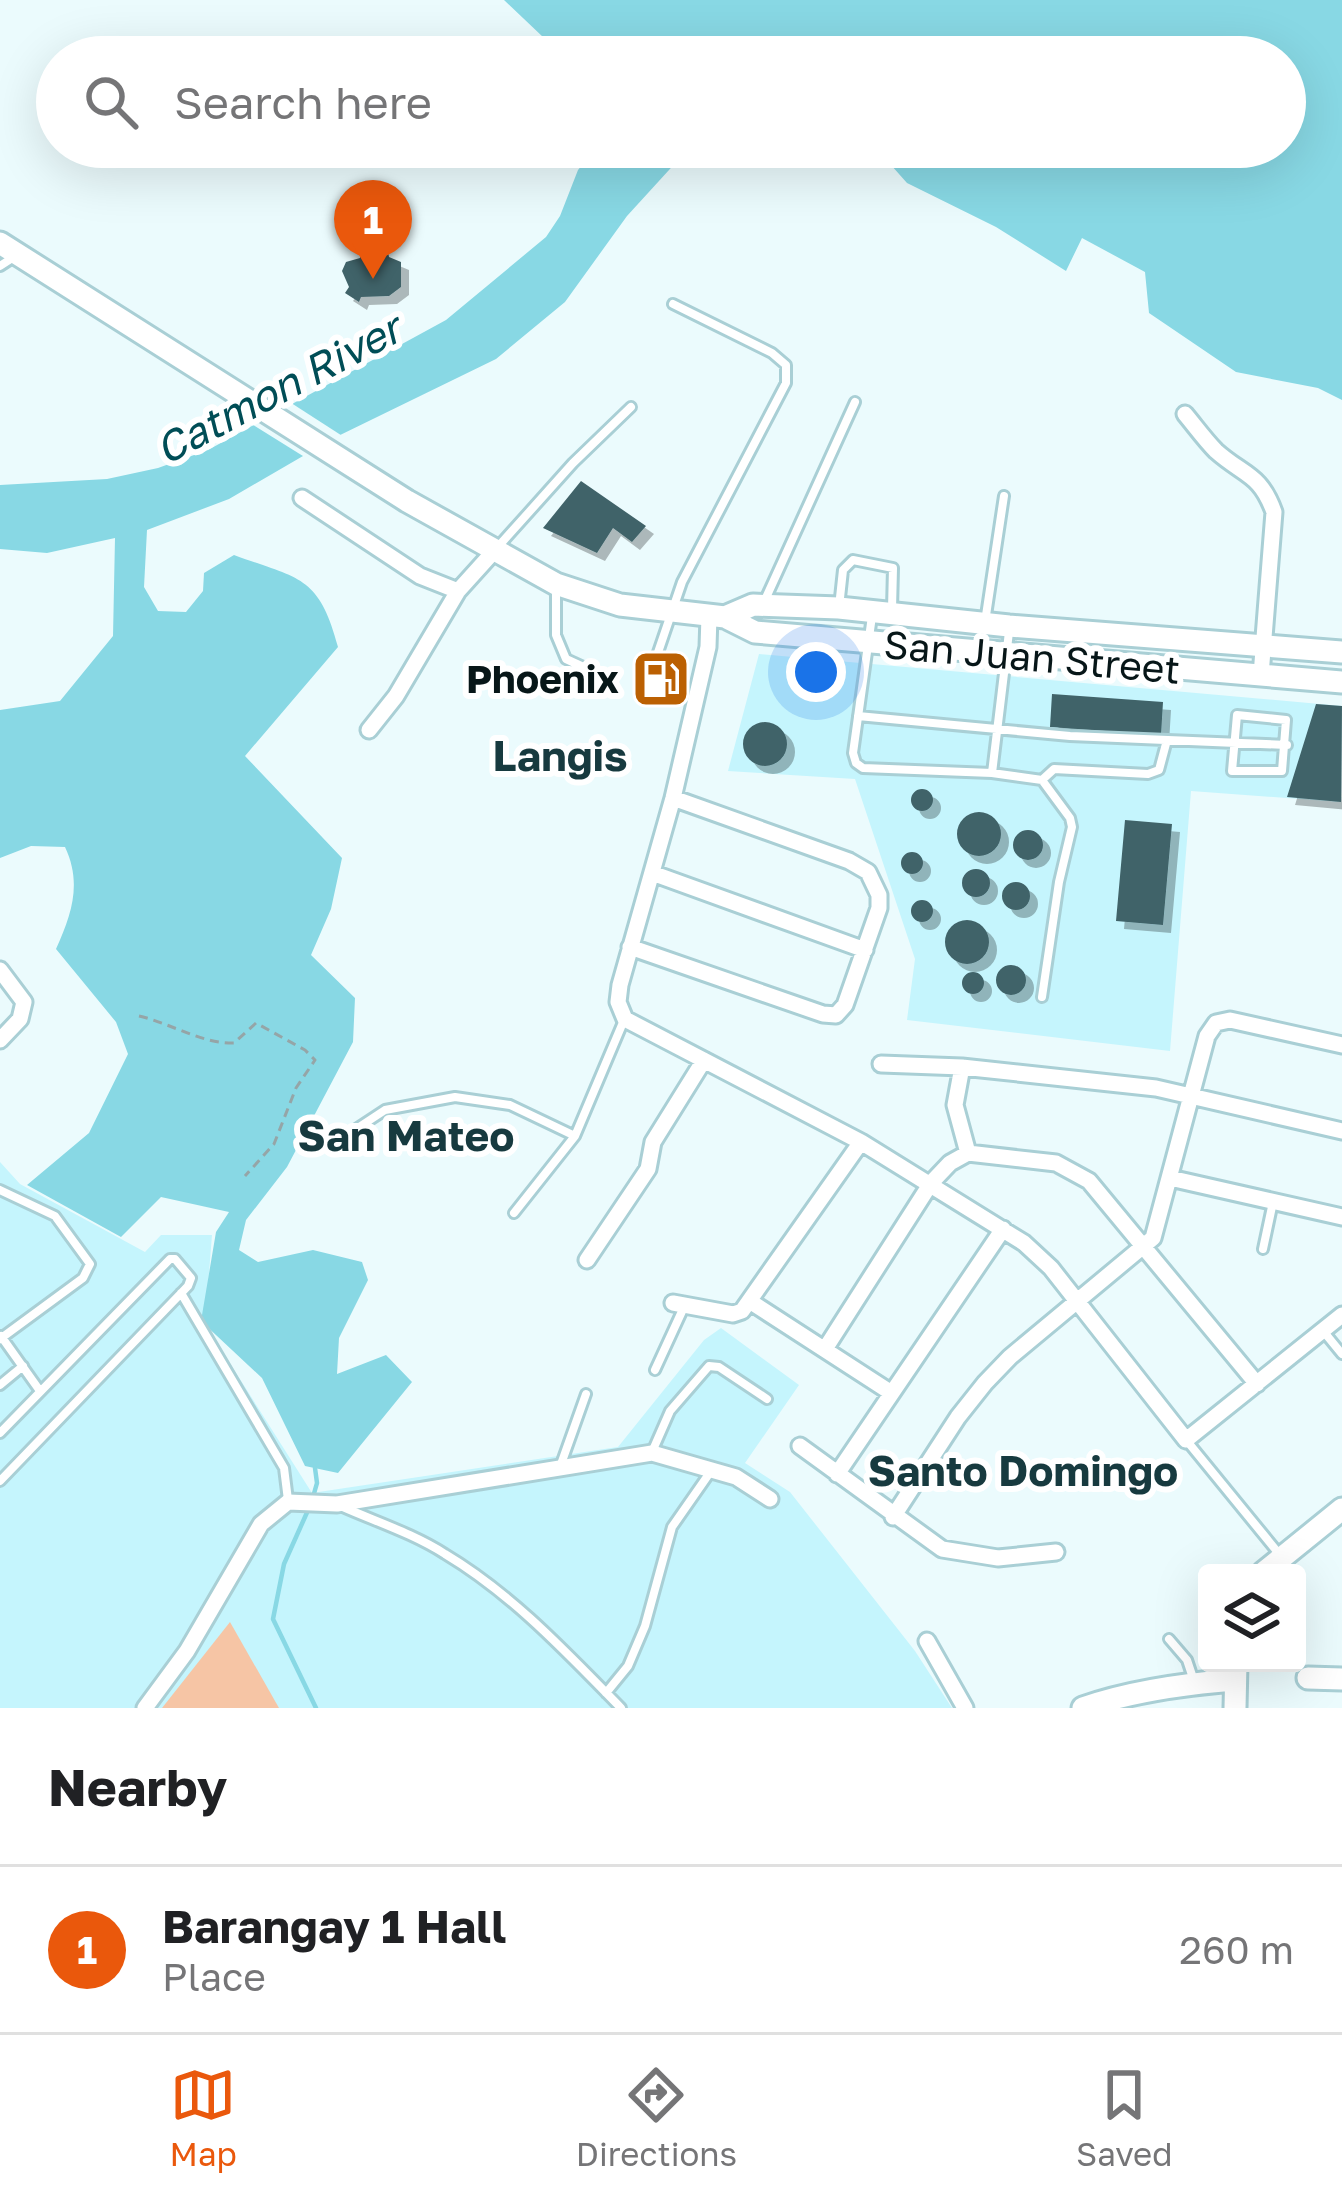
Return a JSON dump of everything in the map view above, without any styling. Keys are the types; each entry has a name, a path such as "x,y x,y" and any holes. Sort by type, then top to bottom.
{"main road":[{"name":"San Juan Street","path":"6,254 495,550 556,584 620,605 717,616 755,632 1342,682"},
{"name":"San Juan Street","path":"717,616 763,604 839,608 1342,652"},
{"path":"1274,1564 1342,1509"},
{"path":"1083,1708 1232,1672"},
{"path":"1234,1708 1235,1672"},
{"path":"1308,1678 1342,1679"}],"street":[{"path":"1185,414 1216,451 1256,477 1274,512 1261,676"},
{"path":"302,498 420,576 458,591"},
{"path":"369,730 396,696 458,591 495,550"},
{"path":"717,616 618,994 625,1019 861,1142 1038,1254 1186,1440 1342,1315"},
{"path":"631,947 830,1015 841,1012 845,1005 876,922 879,895 862,866 673,798"},
{"path":"652,873 866,950"},
{"path":"0,1040 24,1010 22,997 1,973"},
{"path":"893,1517 958,1417 1010,1357 1145,1247 1157,1231 1207,1036 1216,1023 1230,1019 1342,1045"},
{"path":"586,1260 648,1168 653,1142 704,1060"},
{"path":"881,1064 962,1067 1192,1094 1342,1130"},
{"path":"962,1067 955,1105 968,1153"},
{"path":"679,1304 733,1314 751,1302 861,1142"},
{"path":"824,1349 938,1173 968,1153 1068,1167 1089,1181 1257,1384"},
{"path":"1170,1178 1342,1217"},
{"path":"837,1474 1003,1229"},
{"path":"751,1302 890,1391"},
{"path":"800,1446 942,1549 975,1556 1034,1557 1056,1552"},
{"path":"145,1708 187,1651 261,1524 291,1502 333,1503 652,1453 736,1477 770,1499"},
{"path":"927,1641 964,1708"}],"lane":[{"path":"654,679 652,668 682,582 786,383 786,365 772,352 673,304"},
{"path":"763,604 855,402"},
{"path":"495,550 631,407"},
{"path":"984,623 1004,496"},
{"path":"839,608 847,563 893,568 868,643 856,763 863,768 992,773 1042,780 1070,818 1042,997"},
{"path":"556,584 556,634 566,659 603,676"},
{"path":"992,773 1009,626"},
{"path":"858,716 997,730 1287,745"},
{"path":"1237,716 1280,718 1288,725 1287,745 1282,771 1237,773 1231,767 1237,716"},
{"path":"1042,780 1054,769 1148,774 1159,770 1167,740"},
{"path":"514,1213 575,1136 625,1019"},
{"path":"301,1144 344,1137 385,1110 455,1097 510,1105 575,1136"},
{"path":"0,1190 55,1216 90,1264 82,1278 1,1337 40,1391"},
{"path":"1263,1249 1274,1200"},
{"path":"0,1433 175,1259 191,1278 181,1293 0,1481"},
{"path":"181,1293 284,1468 291,1502"},
{"path":"655,1370 679,1304"},
{"path":"1323,1330 1342,1354"},
{"path":"0,1384 23,1366"},
{"path":"652,1453 670,1411 709,1366 719,1367 767,1399"},
{"path":"560,1469 586,1394"},
{"path":"1186,1440 1282,1558"},
{"path":"606,1693 628,1666 645,1626 672,1527 712,1470"},
{"path":"333,1503 443,1552 485,1580 557,1643 620,1708"},
{"path":"1169,1639 1187,1660 1195,1683"}],"path":[{"path":"139,1016 218,1044 233,1043 256,1023 315,1060 296,1088 274,1144 245,1176"},
{"path":"274,1144 286,1144"}],"shaded area":[{"path":"504,0 1342,0 1342,400 1318,388 1236,372 1149,313 1145,272 1082,238 1066,271 996,227 907,183 894,168 1306,168 1306,36 542,36"},
{"path":"671,168 627,216 565,302 496,359 334,438 229,499 147,530 144,587 158,611 186,612 203,591 204,573 234,555 303,583 323,606 338,647 245,756 342,858 331,909 311,955 355,998 353,1042 287,1167 246,1220 239,1250 258,1262 313,1250 362,1262 368,1280 339,1338 337,1374 386,1355 412,1382 338,1473 305,1466 262,1378 201,1321 216,1232 229,1212 161,1197 121,1237 27,1185 89,1133 128,1054 116,1022 56,949 73,898 73,873 65,847 31,846 0,858 0,710 60,701 113,636 115,538 47,553 0,549 0,485 107,479 208,450 446,320 546,237 578,170"},
{"path":"759,654 1342,706 1341,802 1191,791 1170,1051 907,1020 915,959 855,779 728,771"},
{"path":"0,1162 20,1184 145,1252 161,1235 212,1235 205,1324 312,1493 618,1447 704,1340 721,1328 799,1385 745,1463 790,1492 915,1651 952,1708 0,1708"},
{"path":"230,1622 279,1708 162,1708"}],"pier":[{"path":"285,399 347,439 311,461 247,421"}],"building":[{"path":"388,252 401,262 401,287 389,296 361,297 359,302 345,293 349,287 342,271 346,262 361,254"},
{"path":"581,481 646,526 632,542 613,528 597,553 543,528"},
{"path":"659,661 676,663 673,698 656,696"},
{"path":"1052,694 1163,702 1161,735 1050,727"},
{"path":"1316,704 1342,706 1341,802 1287,797"},
{"path":"765,722 781,728 787,744 781,760 765,766 749,760 743,744 749,728"},
{"path":"922,789 933,800 922,811 911,800"},
{"path":"979,812 995,818 1001,834 995,850 979,856 963,850 957,834 963,818"},
{"path":"1125,820 1172,824 1163,925 1116,921"},
{"path":"1028,830 1039,834 1043,845 1039,856 1028,860 1017,856 1013,845 1017,834"},
{"path":"912,852 923,863 912,874 901,863"},
{"path":"976,869 986,873 990,883 986,893 976,897 966,893 962,883 966,873"},
{"path":"1016,882 1026,886 1030,896 1026,906 1016,910 1006,906 1002,896 1006,886"},
{"path":"922,900 933,911 922,922 911,911"},
{"path":"967,920 983,926 989,942 983,958 967,964 951,958 945,942 951,926"},
{"path":"1011,965 1022,969 1026,980 1022,991 1011,995 1000,991 996,980 1000,969"},
{"path":"973,972 984,983 973,994 962,983"}],"waterway":[{"path":"313,1497 315,1468"},
{"path":"309,1508 284,1564 273,1619 316,1708"}],"place":[{"name":"Barangay 1 Hall","path":"373,279"},
{"name":"Phoenix","path":"661,679"}],"district":[{"name":"Langis","path":"560,756"},
{"name":"San Mateo","path":"406,1136"},
{"name":"Santo Domingo","path":"1023,1471"}],"water label":[{"name":"Catmon River","path":"278,389"}]}
